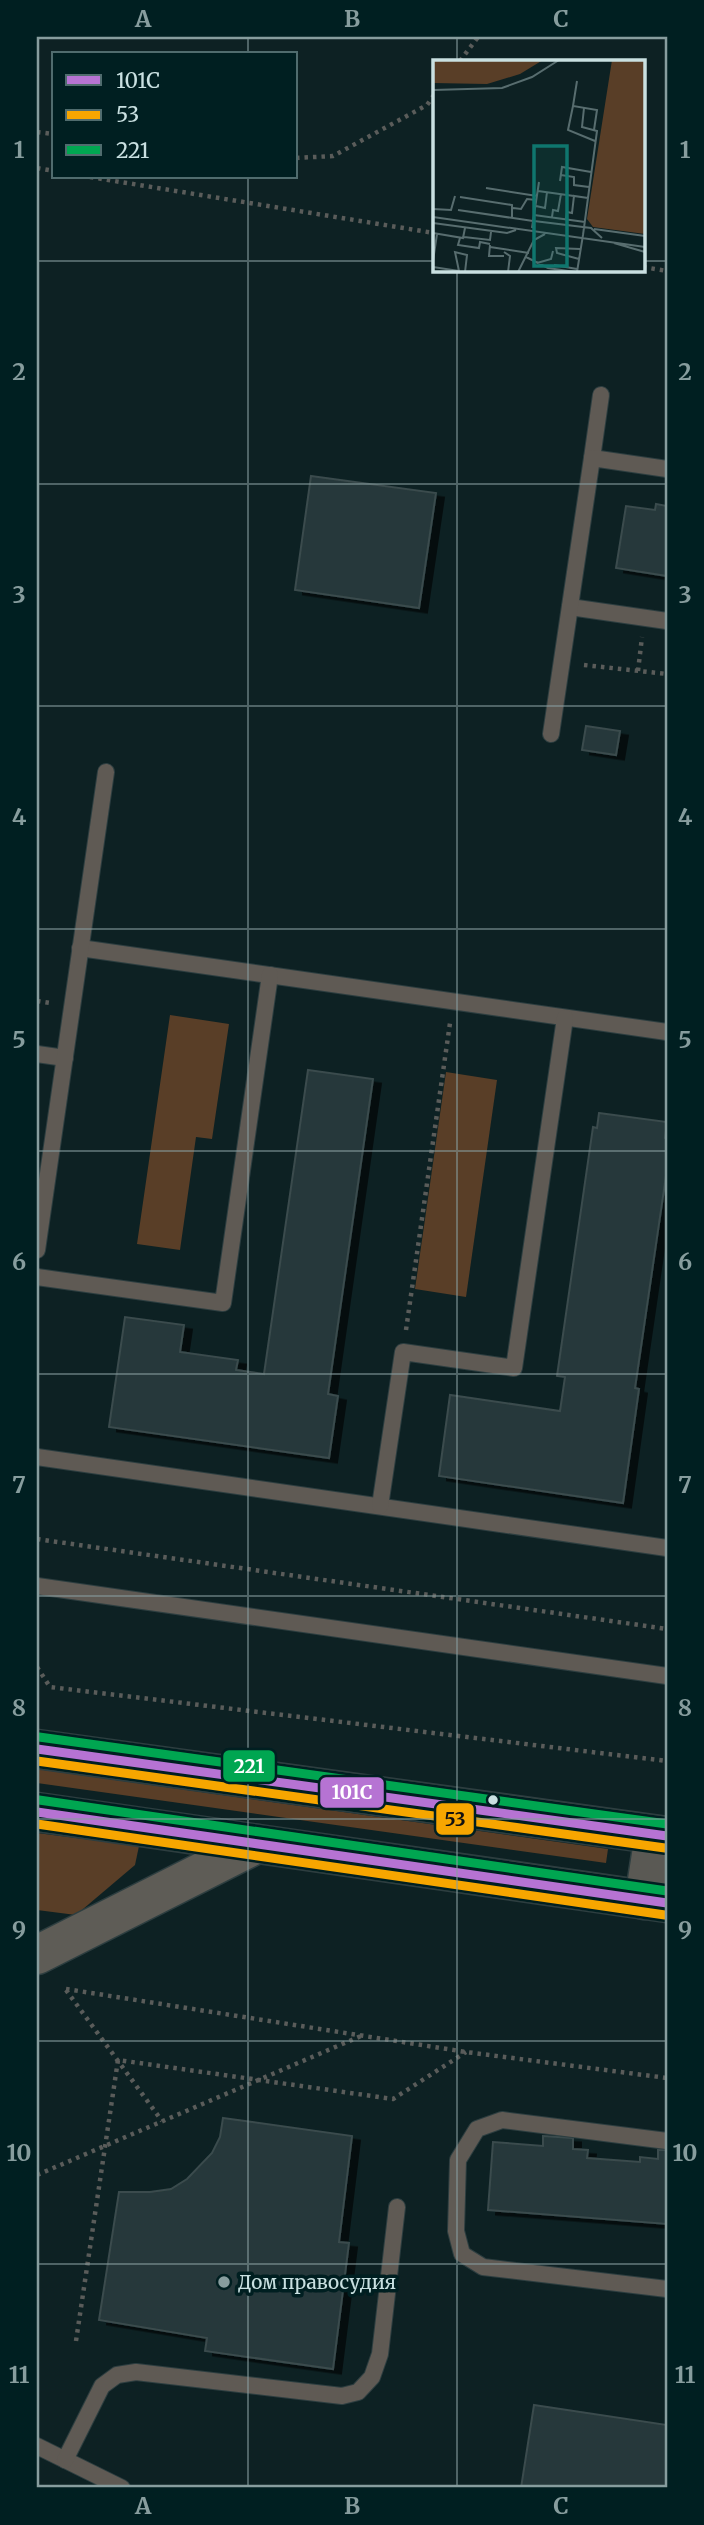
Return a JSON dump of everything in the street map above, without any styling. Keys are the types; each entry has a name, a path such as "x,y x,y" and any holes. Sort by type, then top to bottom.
{"main road":[{"path":"37,1749 661,1835 656,1901 37,1812"}],"street":[{"path":"37,1955 257,1844"}],"lane":[{"path":"551,734 601,395"},
{"path":"592,458 667,469"},
{"path":"570,607 667,621"},
{"path":"37,1250 44,1152 65,1058 106,772"},
{"path":"80,948 667,1032"},
{"path":"37,1277 223,1303 270,975"},
{"path":"380,1506 402,1352 514,1367 565,1018"},
{"path":"37,1054 65,1058"},
{"path":"37,1457 380,1506 666,1542"},
{"path":"37,1586 667,1676"},
{"path":"667,2141 502,2120 477,2129 458,2160 456,2231 463,2254 483,2267 667,2289"},
{"path":"65,2459 102,2386 117,2375 136,2372 342,2396 358,2392 372,2377 380,2354 397,2207"},
{"path":"37,2446 122,2488"}],"path":[{"path":"461,60 478,37"},
{"path":"298,158 333,156 427,105 433,98"},
{"path":"96,178 433,233"},
{"path":"644,267 667,271"},
{"path":"638,671 643,618"},
{"path":"562,663 667,674"},
{"path":"402,1352 453,1001"},
{"path":"37,1539 667,1629"},
{"path":"37,1667 50,1687 667,1761"},
{"path":"162,2121 66,1989 466,2052 667,2078"},
{"path":"37,2175 362,2036"},
{"path":"118,2060 393,2099 466,2052"},
{"path":"76,2341 118,2060"}],"shaded area":[{"path":"170,1015 229,1024 212,1139 196,1137 180,1250 137,1244"},
{"path":"446,1072 497,1080 466,1297 415,1289"},
{"path":"37,1769 608,1849 606,1863 37,1783"},
{"path":"37,1833 139,1846 135,1865 76,1915 37,1910"}],"building":[{"path":"311,476 436,493 419,608 295,590"},
{"path":"656,504 667,506 667,576 616,568 626,506 655,510"},
{"path":"586,726 620,731 616,755 582,750"},
{"path":"308,1070 373,1079 328,1394 338,1396 329,1458 109,1427 125,1317 184,1325 180,1352 238,1360 236,1370 264,1374"},
{"path":"599,1113 667,1122 667,1169 635,1388 639,1389 623,1503 439,1476 450,1395 560,1411 565,1377 557,1376 593,1127 597,1128"},
{"name":"Дом правосудия","path":"223,2118 352,2136 339,2242 349,2243 333,2369 205,2351 207,2338 99,2320 119,2192 171,2189 187,2179 212,2153 220,2137"},
{"path":"543,2136 573,2138 573,2149 588,2150 587,2158 640,2162 640,2157 658,2159 658,2150 667,2150 667,2224 488,2210 493,2142 543,2146"},
{"path":"534,2405 667,2425 667,2488 521,2488"}],"transit line":[{"name":"221","path":"39,1737 667,1824"},
{"name":"101С","path":"37,1749 667,1836"},
{"name":"53","path":"37,1761 665,1848"},
{"name":"221","path":"39,1800 667,1891"},
{"name":"101С","path":"37,1812 667,1903"},
{"name":"53","path":"37,1824 665,1915"}],"place":[{"name":"Дом правосудия","path":"224,2282"}]}
